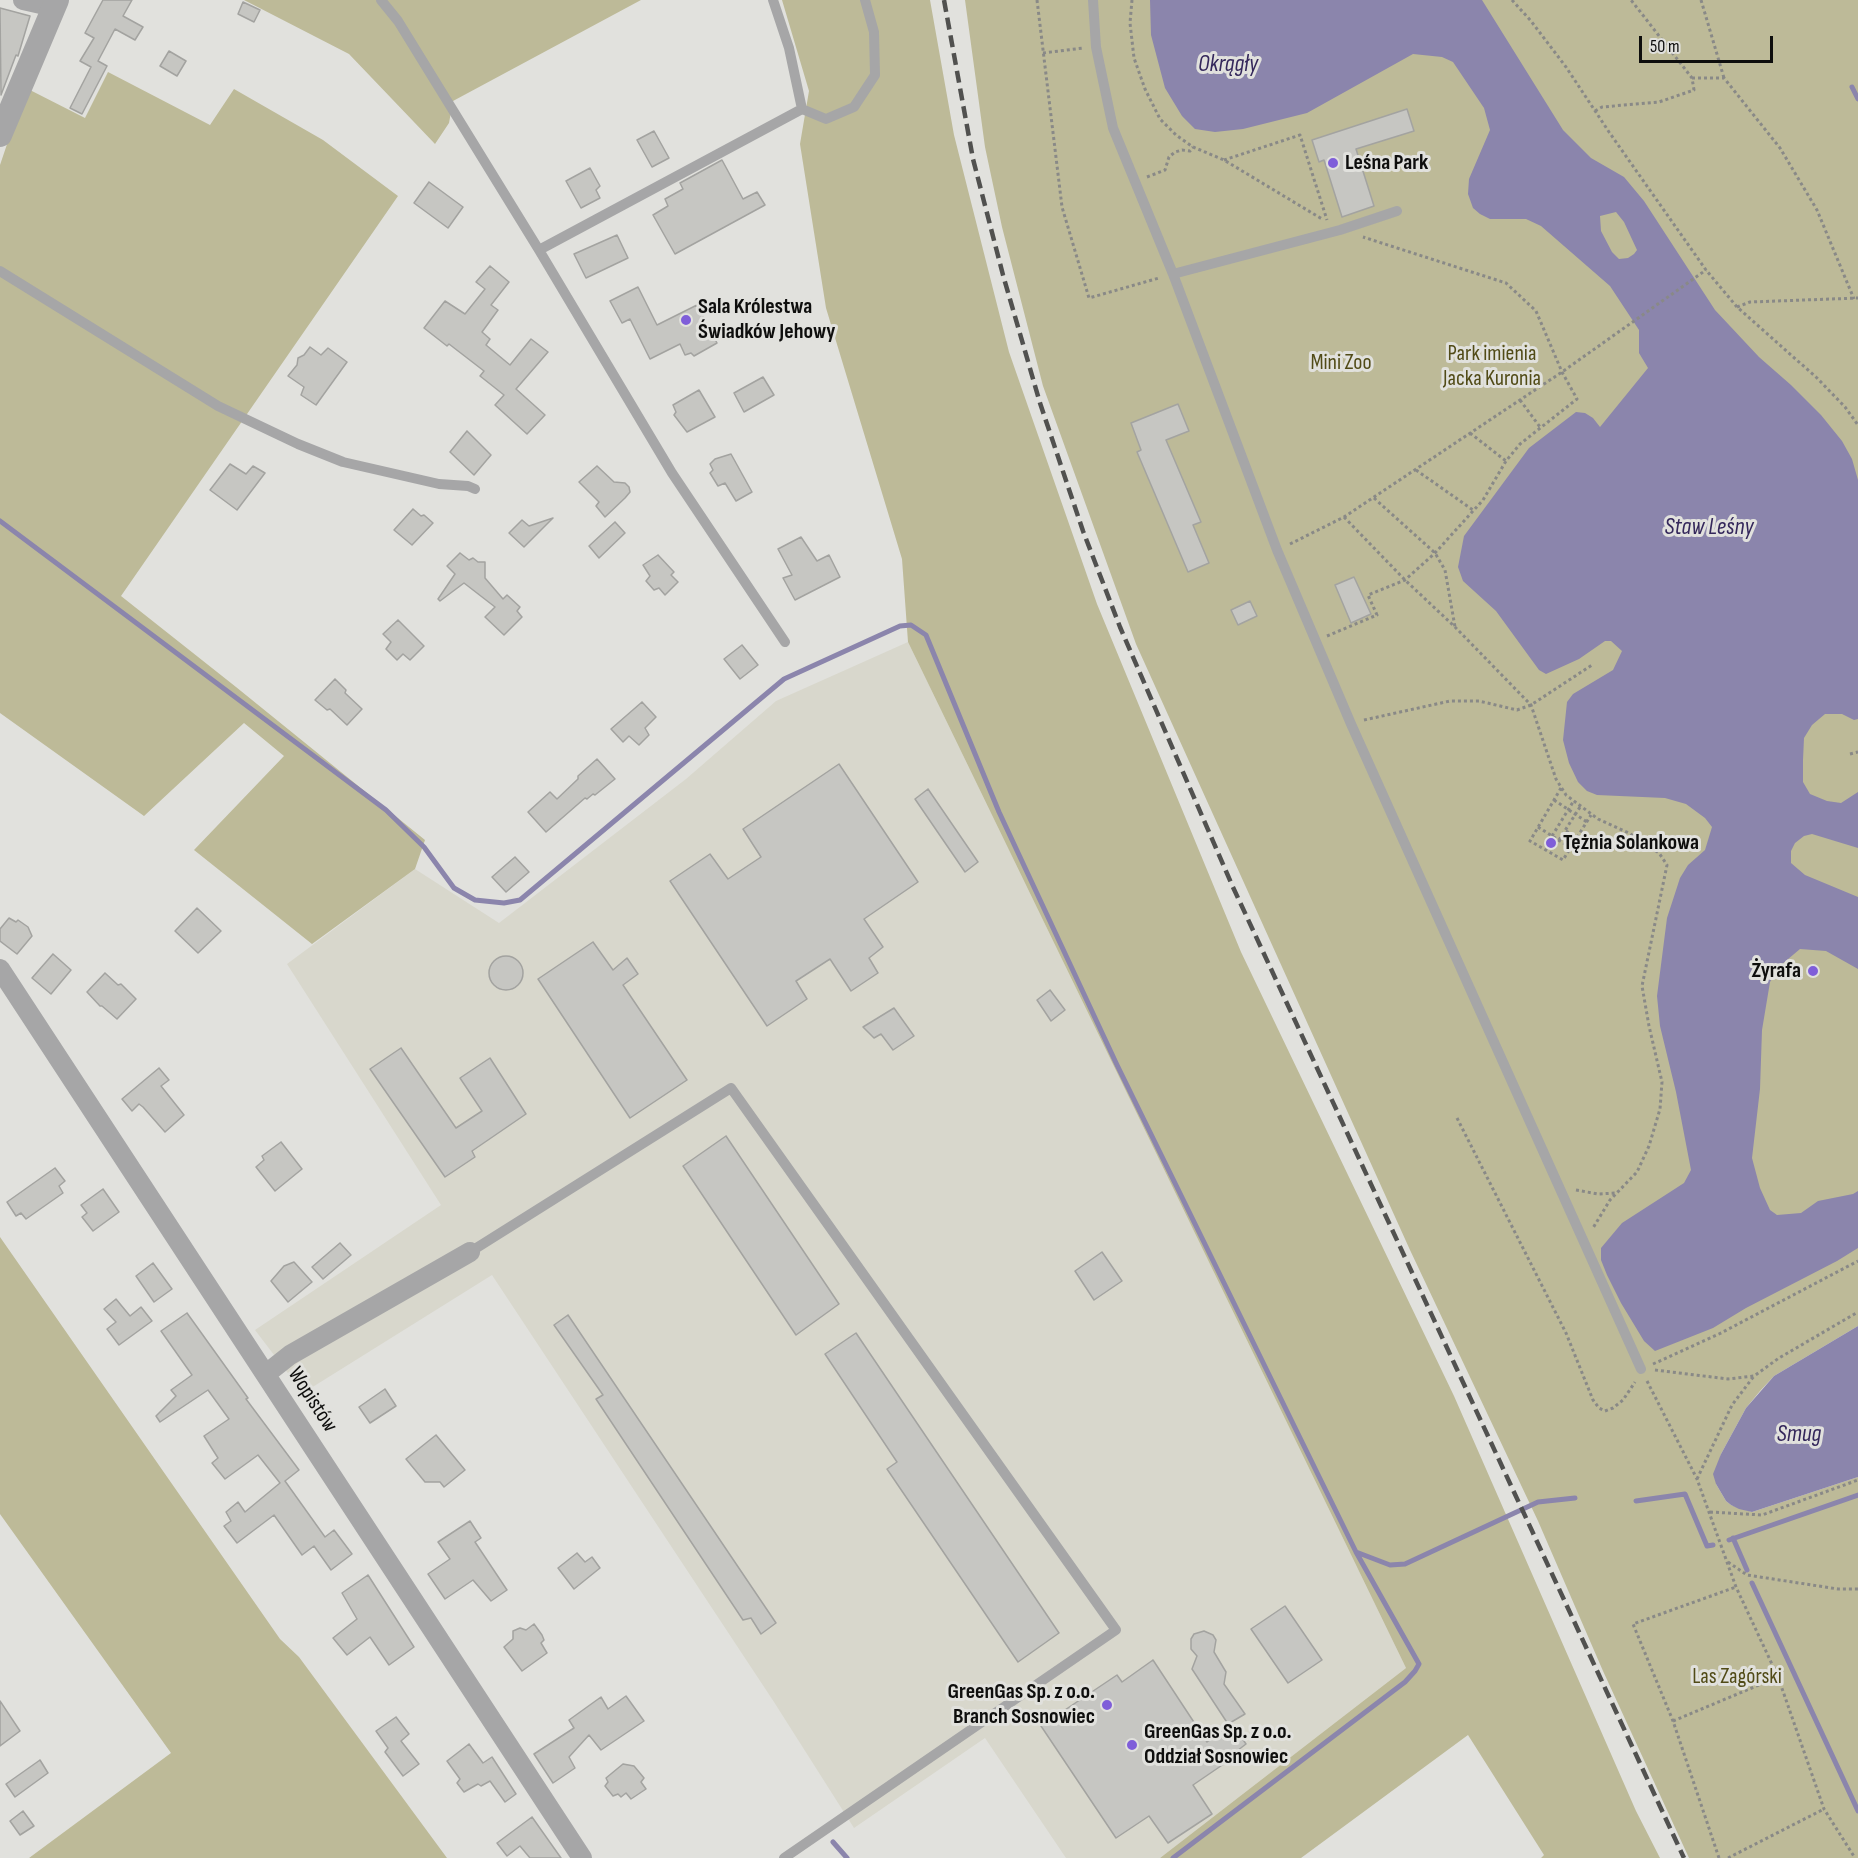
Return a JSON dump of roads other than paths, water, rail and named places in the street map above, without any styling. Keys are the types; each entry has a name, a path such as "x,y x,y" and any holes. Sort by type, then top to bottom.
{"street":[{"path":"0,135 56,3 23,0"},
{"name":"Wopistów","path":"0,969 582,1858"},
{"path":"266,1374 290,1355 470,1252"}],"lane":[{"path":"381,0 398,21 672,473 786,642"},
{"path":"773,0 789,48 802,109"},
{"path":"802,109 826,119 854,107 875,75 874,32 866,0"},
{"path":"1093,0 1096,47 1113,128 1173,274 1277,550 1351,724 1641,1369"},
{"path":"538,250 802,109"},
{"path":"1173,274 1340,230 1397,211"},
{"path":"0,271 218,406 298,444 344,462 439,484 468,486 474,489"},
{"path":"470,1252 731,1088 1116,1630 784,1858"}],"water":[{"name":"Staw Leśny","path":"1150,0 1482,0 1563,130 1591,158 1624,177 1644,201 1715,310 1759,357 1821,415 1842,441 1852,459 1858,480 1858,719 1854,720 1842,714 1825,714 1812,725 1804,738 1803,782 1810,794 1827,801 1841,803 1858,792 1858,848 1812,834 1804,836 1795,843 1791,851 1791,863 1805,875 1858,897 1858,969 1826,951 1800,949 1781,965 1770,982 1762,1030 1760,1089 1752,1158 1760,1188 1770,1210 1777,1215 1801,1213 1818,1201 1858,1191 1858,1248 1713,1328 1655,1351 1644,1341 1621,1303 1601,1260 1601,1248 1622,1223 1684,1183 1691,1170 1660,1026 1657,996 1667,918 1680,878 1688,865 1705,850 1712,827 1705,818 1686,804 1665,798 1597,795 1587,791 1578,782 1569,763 1563,740 1567,702 1573,694 1613,670 1622,651 1611,641 1605,641 1579,659 1546,674 1539,670 1496,611 1463,581 1458,567 1464,536 1529,448 1576,412 1585,413 1593,418 1600,427 1648,368 1639,353 1639,330 1610,286 1541,226 1526,219 1490,219 1473,208 1468,194 1469,179 1490,130 1484,108 1453,62 1442,57 1413,54 1307,113 1243,129 1215,132 1195,129 1182,116 1165,88 1151,35","holes":["1616,212 1624,222 1637,250 1628,258 1619,259 1612,252 1601,231 1600,216"]},
{"name":"Smug","path":"1858,1326 1858,1477 1752,1512 1731,1505 1716,1484 1713,1474 1746,1408 1774,1376"}],"waterway":[{"path":"1852,87 1858,99"},
{"path":"0,521 386,810 424,847 454,888 475,900 504,903 520,900 784,679 900,626 911,625 926,635 999,812 1117,1065 1356,1552 1419,1664 1405,1682 1173,1858"},
{"path":"1636,1501 1685,1494 1707,1546 1713,1545"},
{"path":"1729,1540 1858,1495"},
{"path":"1356,1552 1390,1565 1405,1564 1538,1502 1575,1498"},
{"path":"1733,1538 1747,1570"},
{"path":"1752,1583 1858,1811"},
{"path":"833,1842 847,1858"}],"railway":[{"path":"944,0 973,159 1003,275 1040,403 1083,531 1120,627 1232,885 1684,1858"}],"place":[{"name":"Leśna Park","path":"1333,163"},
{"name":"Sala Królestwa Świadków Jehowy","path":"686,320"},
{"name":"Tężnia Solankowa","path":"1551,843"},
{"name":"Żyrafa","path":"1813,971"},
{"name":"GreenGas Sp. z o.o. Branch Sosnowiec","path":"1107,1705"},
{"name":"GreenGas Sp. z o.o. Oddział Sosnowiec","path":"1132,1745"}],"water label":[{"name":"Okrągły","path":"1228,65"}],"park label":[{"name":"Mini Zoo","path":"1341,363"},
{"name":"Park imienia Jacka Kuronia","path":"1492,366"},
{"name":"Las Zagórski","path":"1737,1677"}]}
